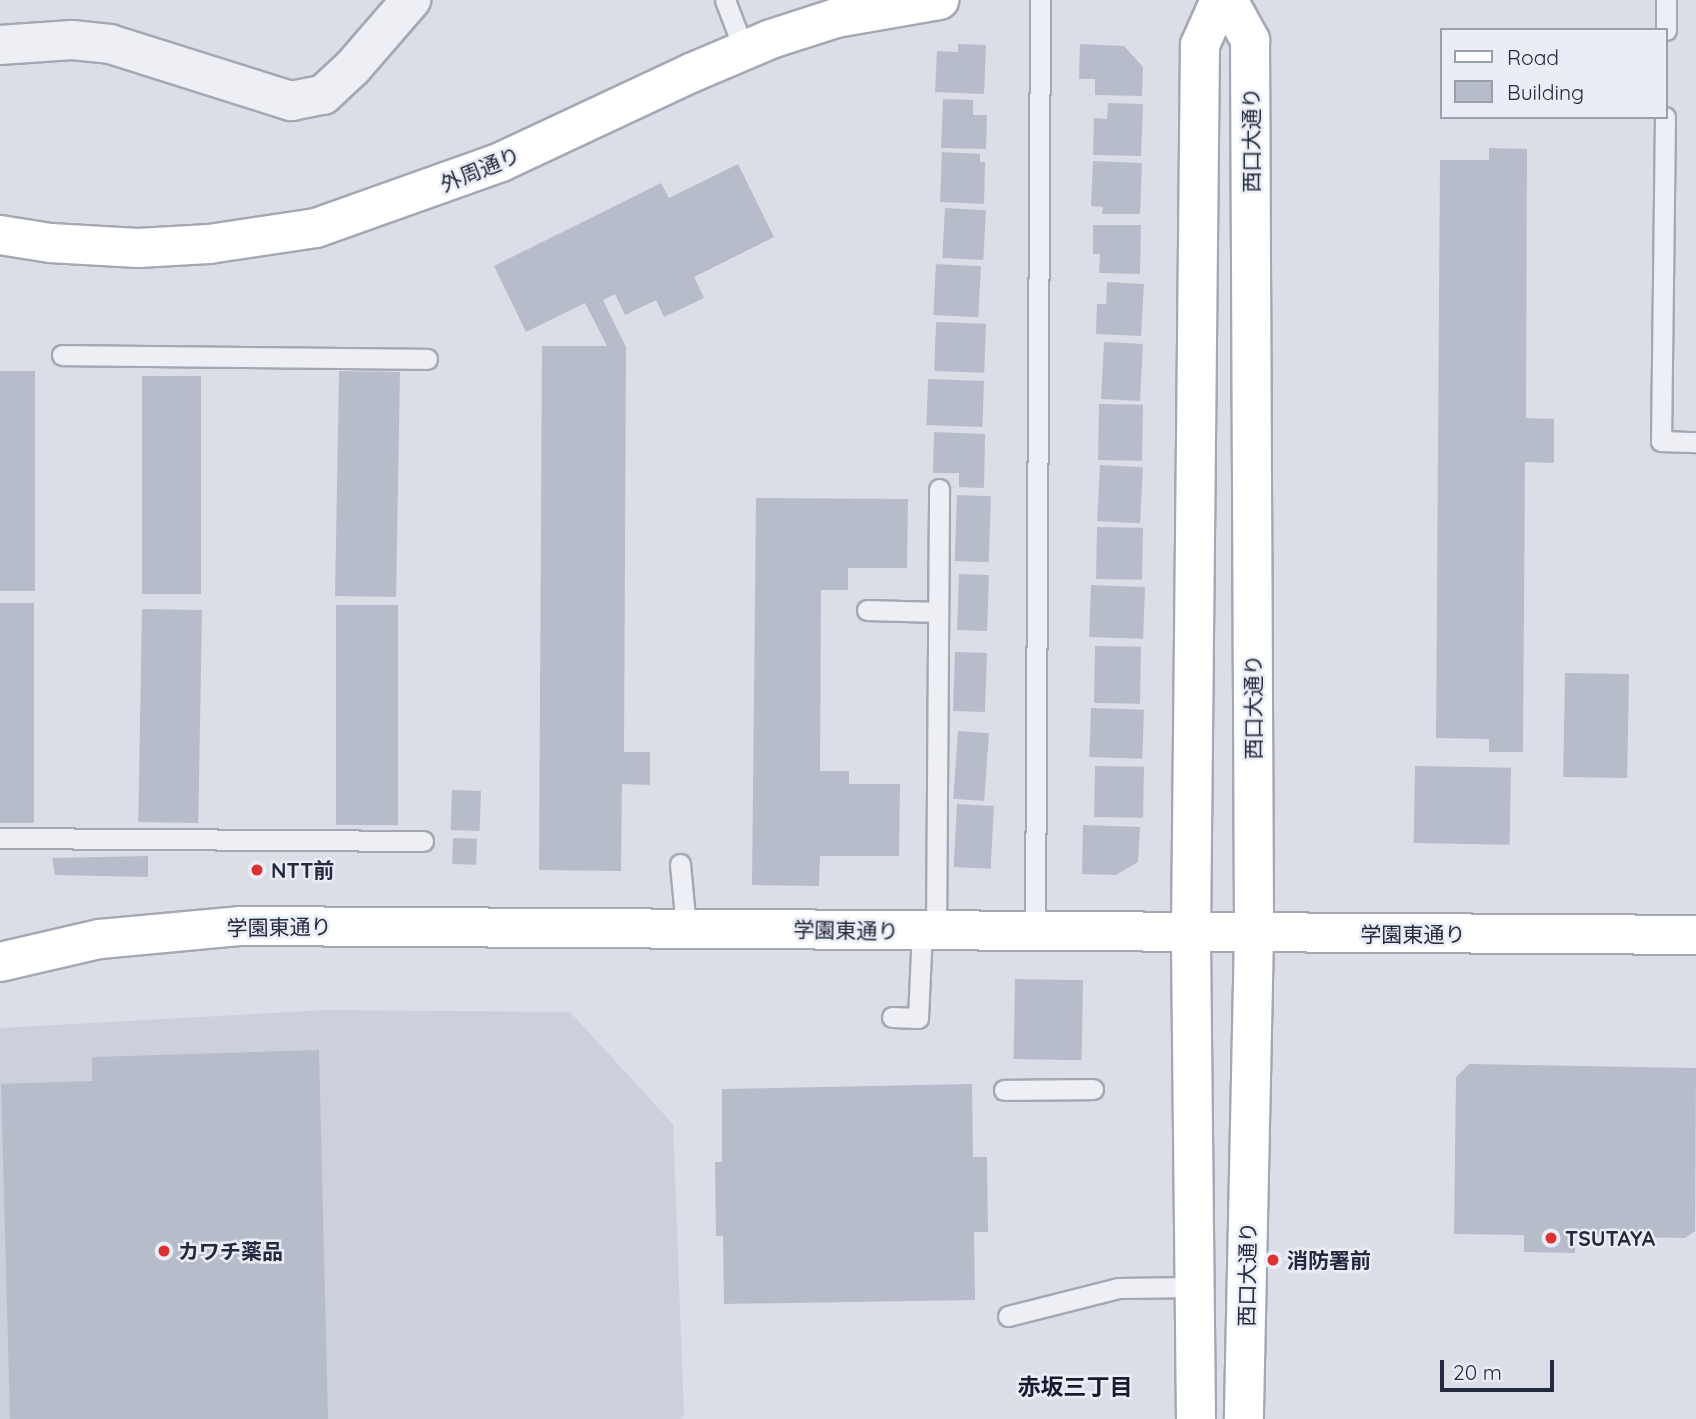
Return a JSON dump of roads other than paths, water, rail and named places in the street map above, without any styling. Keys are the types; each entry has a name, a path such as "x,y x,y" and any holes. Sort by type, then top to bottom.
{"street":[{"path":"0,44 72,40 110,44 291,101 323,94 353,67 411,0"},
{"name":"外周通り","path":"0,235 50,243 138,248 209,244 316,228 501,162 744,50 836,18 939,0"},
{"path":"1196,1419 1191,933 1200,45 1220,0"},
{"name":"西口大通り","path":"1228,0 1250,40 1254,933 1244,1419"},
{"name":"学園東通り","path":"0,962 100,939 241,926 1696,935"}],"lane":[{"path":"724,0 744,50"},
{"path":"1035,929 1040,0"},
{"path":"1666,0 1666,28"},
{"path":"1665,119 1661,441 1696,442"},
{"path":"62,355 427,359"},
{"path":"892,1017 918,1018 929,931 939,489"},
{"path":"867,610 938,612"},
{"path":"0,838 423,841"},
{"path":"680,864 686,927"},
{"path":"1004,1090 1093,1089"},
{"path":"1008,1316 1119,1288 1195,1287"}],"place":[{"name":"NTT前","path":"257,870"},
{"name":"TSUTAYA","path":"1551,1238"},
{"name":"カワチ薬品","path":"164,1251"},
{"name":"消防署前","path":"1273,1260"}],"district":[{"name":"赤坂三丁目","path":"1075,1387"}]}
